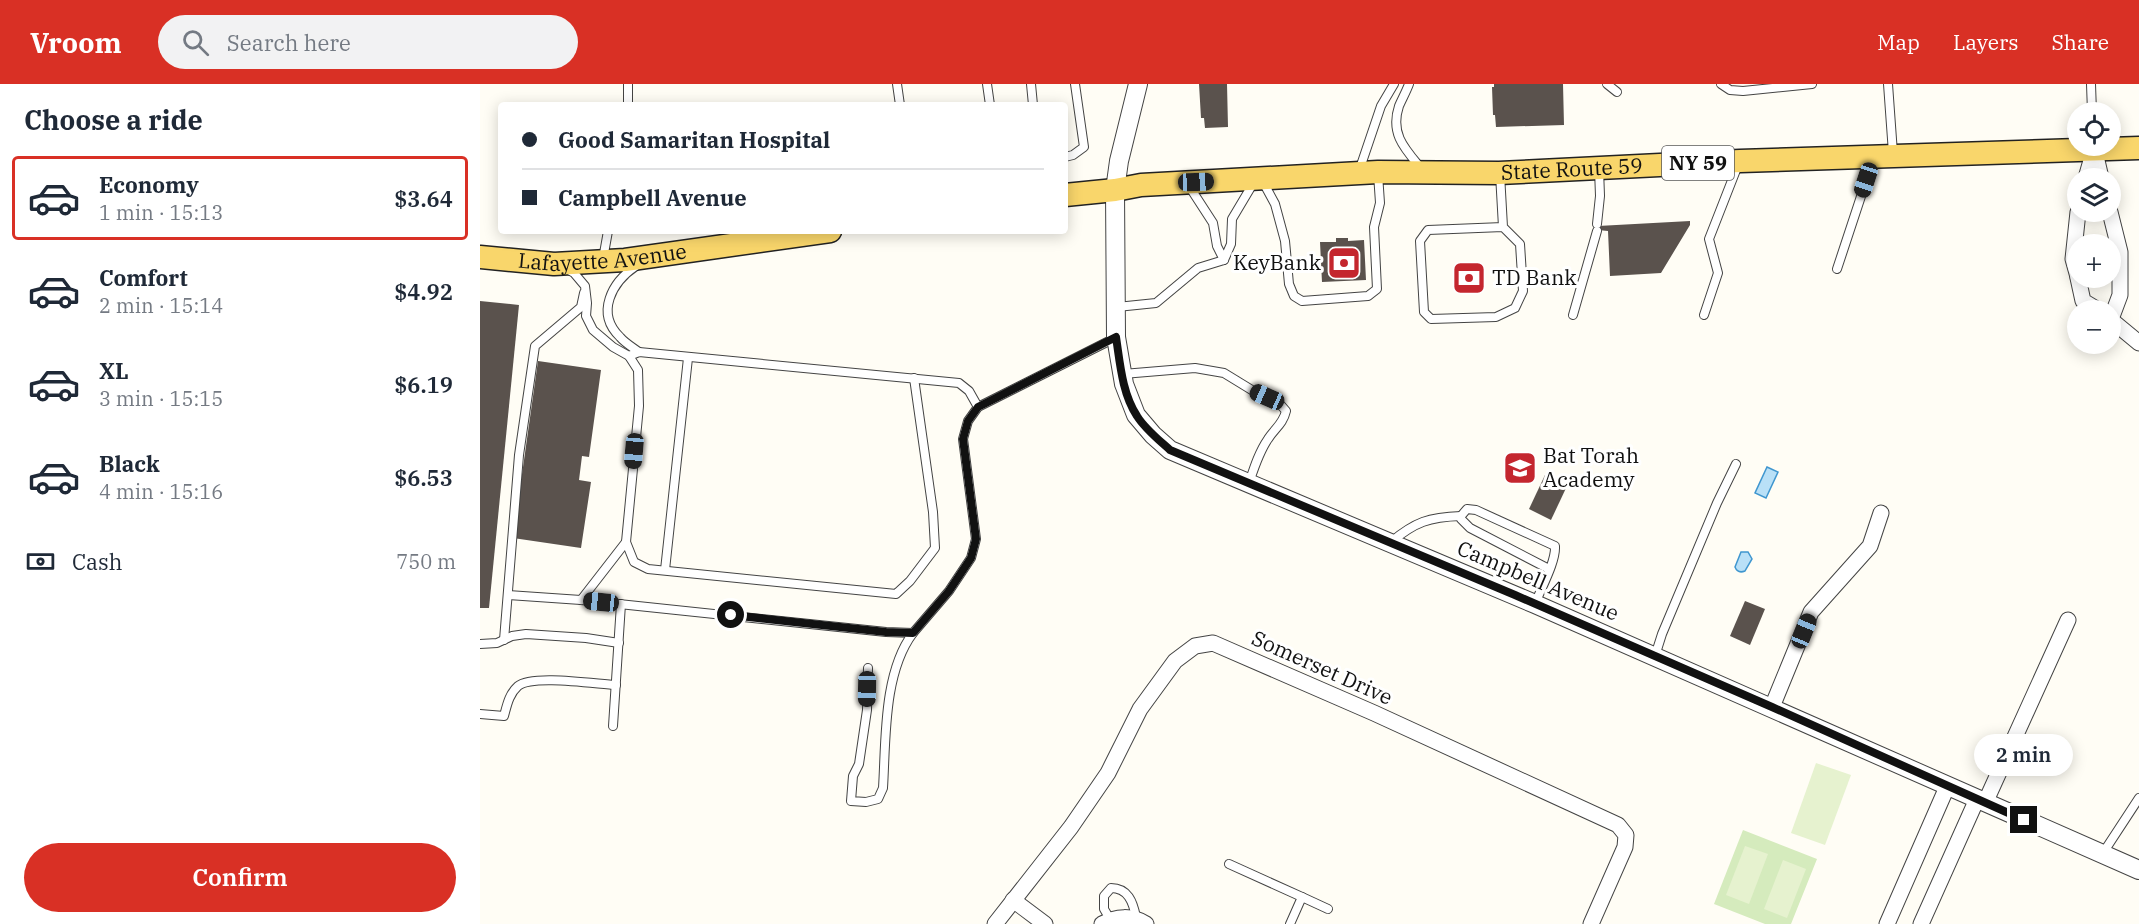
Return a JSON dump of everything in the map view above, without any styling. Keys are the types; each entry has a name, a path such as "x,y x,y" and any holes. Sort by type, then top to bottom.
{"main road":[{"name":"State Route 59","path":"2121,148 2139,148"},
{"name":"State Route 59","path":"1116,190 1141,185 1368,173 1500,172 2067,149"},
{"name":"NY 59","path":"1068,195 1116,190"},
{"name":"Lafayette Avenue","path":"480,257 554,264 603,261 658,256 809,234"}],"street":[{"name":"Campbell Avenue","path":"1138,84 1119,161 1116,190 1116,337 1124,384 1136,415 1170,450 1655,656 2139,870"},
{"path":"2112,222 2120,252 2118,300"},
{"path":"2121,328 2139,343"},
{"path":"1772,707 1811,612 1870,546 1881,513"},
{"path":"1921,924 2068,620"},
{"name":"Somerset Drive","path":"995,924 1071,827 1108,773 1140,709 1175,661 1195,646 1213,643 1374,713 1618,825 1626,835 1625,847 1591,924"},
{"path":"1887,924 1947,787"},
{"path":"1013,900 1046,924"},
{"path":"1106,922 1141,921"}],"lane":[{"path":"628,84 628,102"},
{"path":"897,84 900,102"},
{"path":"987,84 990,102"},
{"path":"1031,84 1034,102"},
{"path":"1068,156 1084,147 1075,84"},
{"path":"1116,307 1156,303 1198,268 1224,260 1231,244 1232,219 1258,179 1275,204 1285,241 1289,284 1294,296 1302,301 1368,296 1377,289 1374,227 1380,203 1368,173 1381,106 1394,84"},
{"path":"1409,84 1399,106 1395,130 1403,147 1422,171"},
{"path":"1607,84 1617,92"},
{"path":"1721,84 1730,90 1812,84"},
{"path":"1837,269 1883,158 1888,84"},
{"path":"2091,84 2092,102"},
{"path":"1704,315 1718,273 1709,239 1740,161"},
{"path":"1573,315 1597,227 1600,196 1599,167"},
{"path":"1500,172 1503,227 1520,244 1523,291 1515,308 1496,317 1431,320 1424,312 1420,241 1428,230 1503,227"},
{"path":"1187,182 1213,223 1217,246 1224,260"},
{"path":"603,261 608,234"},
{"path":"639,352 619,337 610,323 608,307 613,288 624,274 637,265 658,256"},
{"path":"554,264 574,273 585,286 586,316 593,330 613,347 629,356 638,370 639,406 626,542 633,562 648,569 896,594 910,581 934,548 933,512 914,378"},
{"path":"504,640 519,455 535,346 580,307 585,286"},
{"path":"868,668 867,710 859,764 853,776 851,801 866,802 878,799 883,788 892,682 906,642 949,591 971,558 976,539 963,439 968,421 978,407 1116,337"},
{"path":"629,356 639,352 959,383 969,390 978,407"},
{"path":"665,570 688,358"},
{"path":"1122,374 1195,368 1224,374 1279,403 1286,411 1283,422 1268,438 1249,483"},
{"path":"1655,656 1712,514 1736,464"},
{"path":"1391,543 1410,526 1428,520 1461,516 1467,509 1476,510 1555,546 1556,549 1535,604"},
{"path":"1461,516 1470,528 1549,569"},
{"path":"581,600 626,542"},
{"path":"508,595 581,600 913,633"},
{"path":"613,726 621,604"},
{"path":"480,644 497,643 526,634 619,643"},
{"path":"480,714 504,716 511,694 519,684 530,681 548,680 616,685"},
{"path":"2102,855 2139,798"},
{"path":"1229,864 1328,909"},
{"path":"1106,922 1104,896 1111,888 1119,888 1129,896 1141,921"},
{"path":"1290,924 1302,897"}],"green space":[{"path":"1816,763 1851,775 1825,845 1791,833"},
{"path":"1743,830 1817,859 1791,924 1765,924 1714,904"},
{"path":"1745,846 1768,854 1749,904 1726,895"},
{"path":"1783,860 1806,869 1787,918 1764,909"}],"water":[{"path":"1767,467 1778,472 1766,498 1755,493"},
{"path":"1741,552 1748,552 1752,559 1745,571 1740,572 1735,567"}],"building":[{"path":"1199,84 1227,84 1228,127 1205,128 1204,118 1201,118"},
{"path":"1494,84 1563,84 1564,125 1496,127 1495,115 1493,115 1492,87"},
{"path":"1690,221 1690,225 1661,273 1610,276 1608,231 1598,230 1598,226"},
{"path":"1336,238 1348,238 1348,241 1364,240 1366,280 1322,282 1320,242 1336,242"},
{"path":"480,301 519,305 489,608 480,608"},
{"path":"538,361 601,370 589,457 582,456 579,480 591,482 581,548 513,538"},
{"path":"1545,475 1567,486 1551,520 1529,509"},
{"path":"1745,601 1765,609 1750,645 1730,636"}],"place":[{"name":"KeyBank","path":"1344,263"},
{"name":"TD Bank","path":"1469,278"},
{"name":"Bat Torah Academy","path":"1520,468"}],"route":[{"path":"731,615 913,633 949,591 971,558 976,539 963,439 968,421 978,407 1116,337 1124,384 1136,415 1170,450 1515,595 2024,820"}]}
